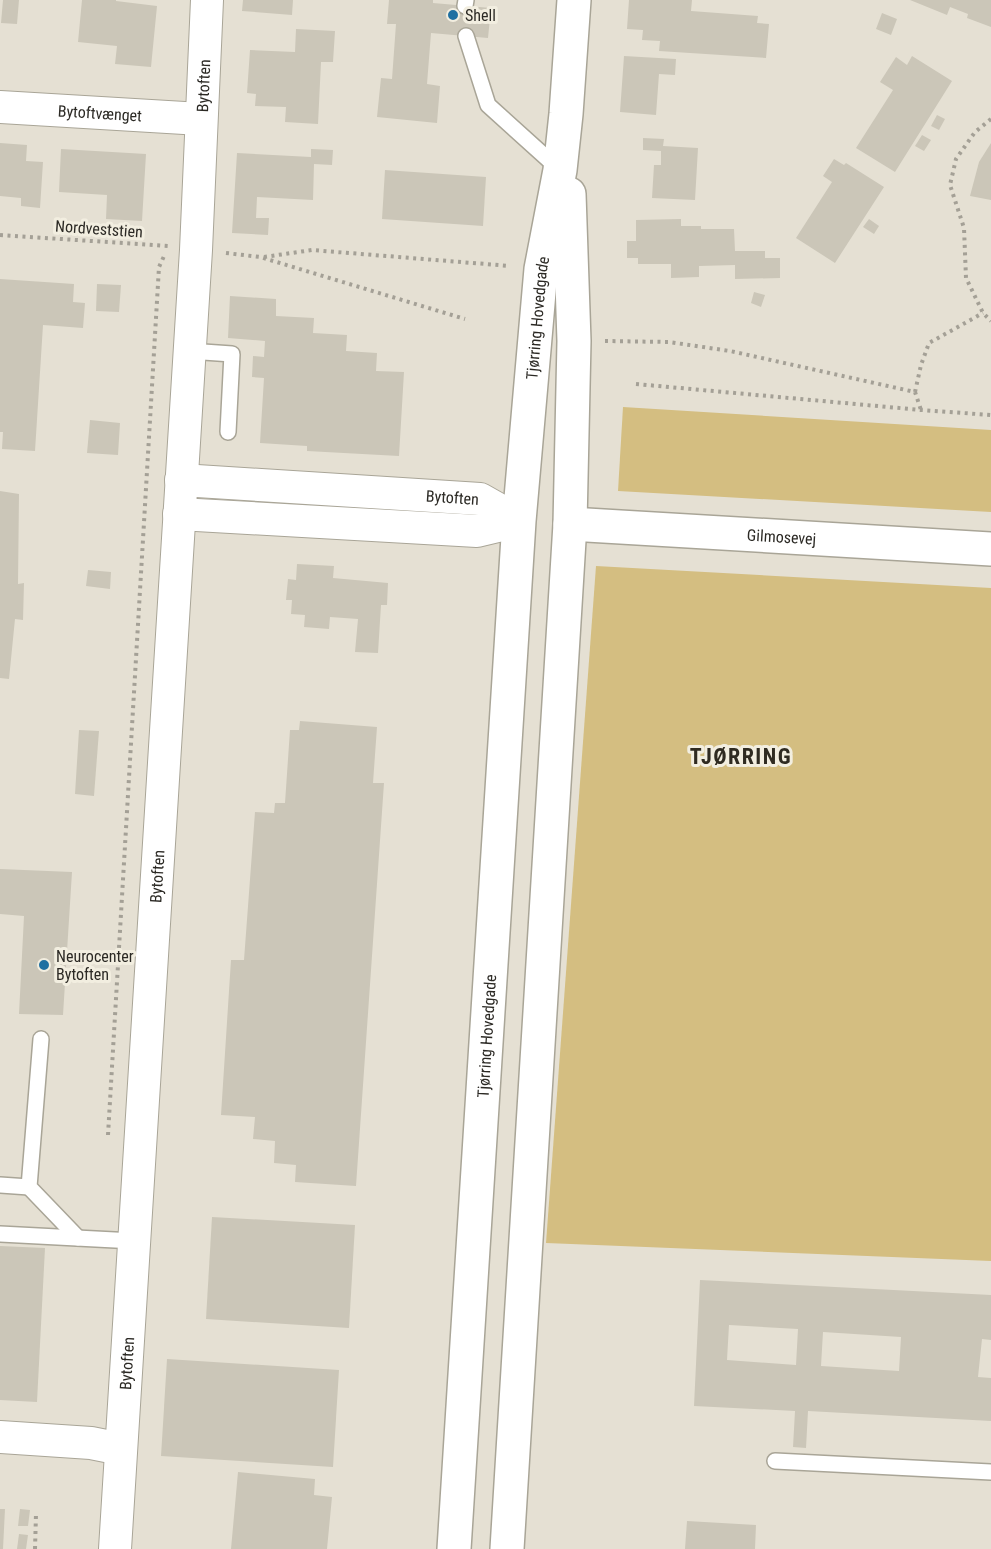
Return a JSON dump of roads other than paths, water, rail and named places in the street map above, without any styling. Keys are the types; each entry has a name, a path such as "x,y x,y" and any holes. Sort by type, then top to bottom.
{"main road":[{"name":"Tjørring Hovedgade","path":"454,1549 519,521 541,269 560,170 574,0"},
{"name":"Tjørring Hovedgade","path":"507,1549 570,524 574,341 566,114"},
{"path":"519,521 570,524"},
{"name":"Gilmosevej","path":"570,524 991,549"}],"street":[{"name":"Bytoften","path":"115,1549 189,351 182,248 201,119 207,0"},
{"name":"Bytoftvænget","path":"0,107 201,119"},
{"name":"Bytoften","path":"181,480 480,499 519,521"},
{"name":"Bytoften","path":"179,514 477,531 519,521"},
{"path":"0,1437 91,1443 121,1449"}],"lane":[{"path":"466,36 488,105 560,170"},
{"path":"189,351 232,354 228,432"},
{"path":"29,1187 41,1039"},
{"path":"0,1185 29,1187 78,1238"},
{"path":"0,1234 134,1241"},
{"path":"776,1461 991,1472"}],"place":[{"name":"Shell","path":"453,15"},
{"name":"Neurocenter Bytoften","path":"44,965"}],"district":[{"name":"TJØRRING","path":"741,756"}]}
